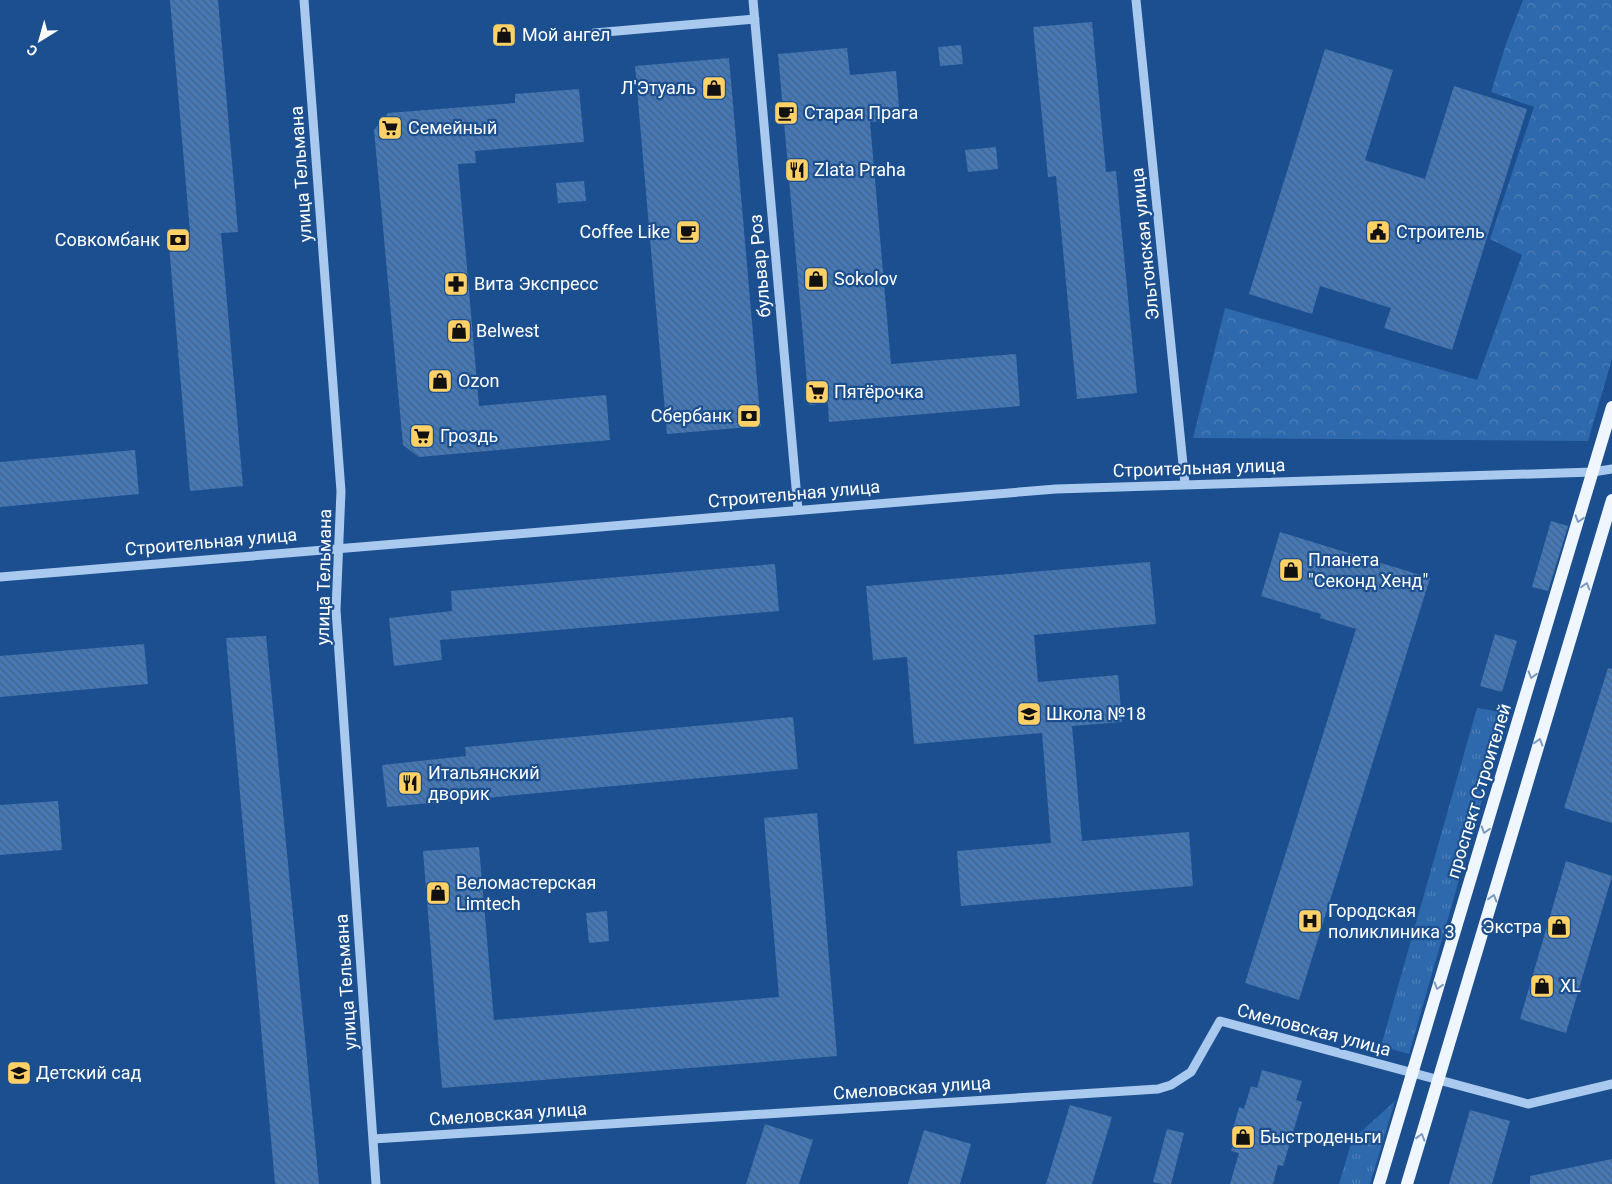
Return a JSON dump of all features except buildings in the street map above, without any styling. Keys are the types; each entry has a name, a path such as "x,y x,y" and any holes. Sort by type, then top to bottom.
{"main road":[{"name":"проспект Строителей","path":"1378,1184 1612,407"},
{"path":"1407,1184 1612,500"}],"street":[{"name":"улица Тельмана","path":"304,0 341,491 336,610 376,1184"},
{"name":"бульвар Роз","path":"753,0 798,510"},
{"name":"Эльтонская улица","path":"1136,0 1185,484"},
{"path":"594,33 755,19"},
{"name":"Строительная улица","path":"0,577 1056,489 1593,472 1612,469"},
{"name":"Смеловская улица","path":"373,1138 1158,1089 1170,1085 1191,1072 1220,1021 1412,1074"},
{"path":"1412,1074 1528,1104 1612,1084"}],"green space":[{"path":"1523,0 1612,0 1612,359 1588,441 1193,438 1225,308 1477,380 1522,255 1490,239 1534,107 1491,92 1506,44"},
{"path":"1477,708 1507,713 1409,1054 1381,1046"},
{"path":"1395,1101 1370,1184 1339,1184 1352,1140"}],"place":[{"name":"Мой ангел","path":"504,35"},
{"name":"Л'Этуаль","path":"714,88"},
{"name":"Старая Прага","path":"786,113"},
{"name":"Семейный","path":"390,128"},
{"name":"Zlata Praha","path":"797,170"},
{"name":"Coffee Like","path":"688,232"},
{"name":"Строитель","path":"1378,232"},
{"name":"Совкомбанк","path":"178,240"},
{"name":"Sokolov","path":"816,279"},
{"name":"Вита Экспресс","path":"456,284"},
{"name":"Belwest","path":"459,331"},
{"name":"Ozon","path":"440,381"},
{"name":"Пятёрочка","path":"817,392"},
{"name":"Сбербанк","path":"749,416"},
{"name":"Гроздь","path":"422,436"},
{"name":"Планета \"Секонд Хенд\"","path":"1291,570"},
{"name":"Школа №18","path":"1029,714"},
{"name":"Итальянский дворик","path":"410,783"},
{"name":"Веломастерская Limtech","path":"438,893"},
{"name":"Городская поликлиника 3","path":"1310,921"},
{"name":"Экстра","path":"1559,927"},
{"name":"XL","path":"1542,986"},
{"name":"Детский сад","path":"19,1073"},
{"name":"Быстроденьги","path":"1243,1137"}]}
